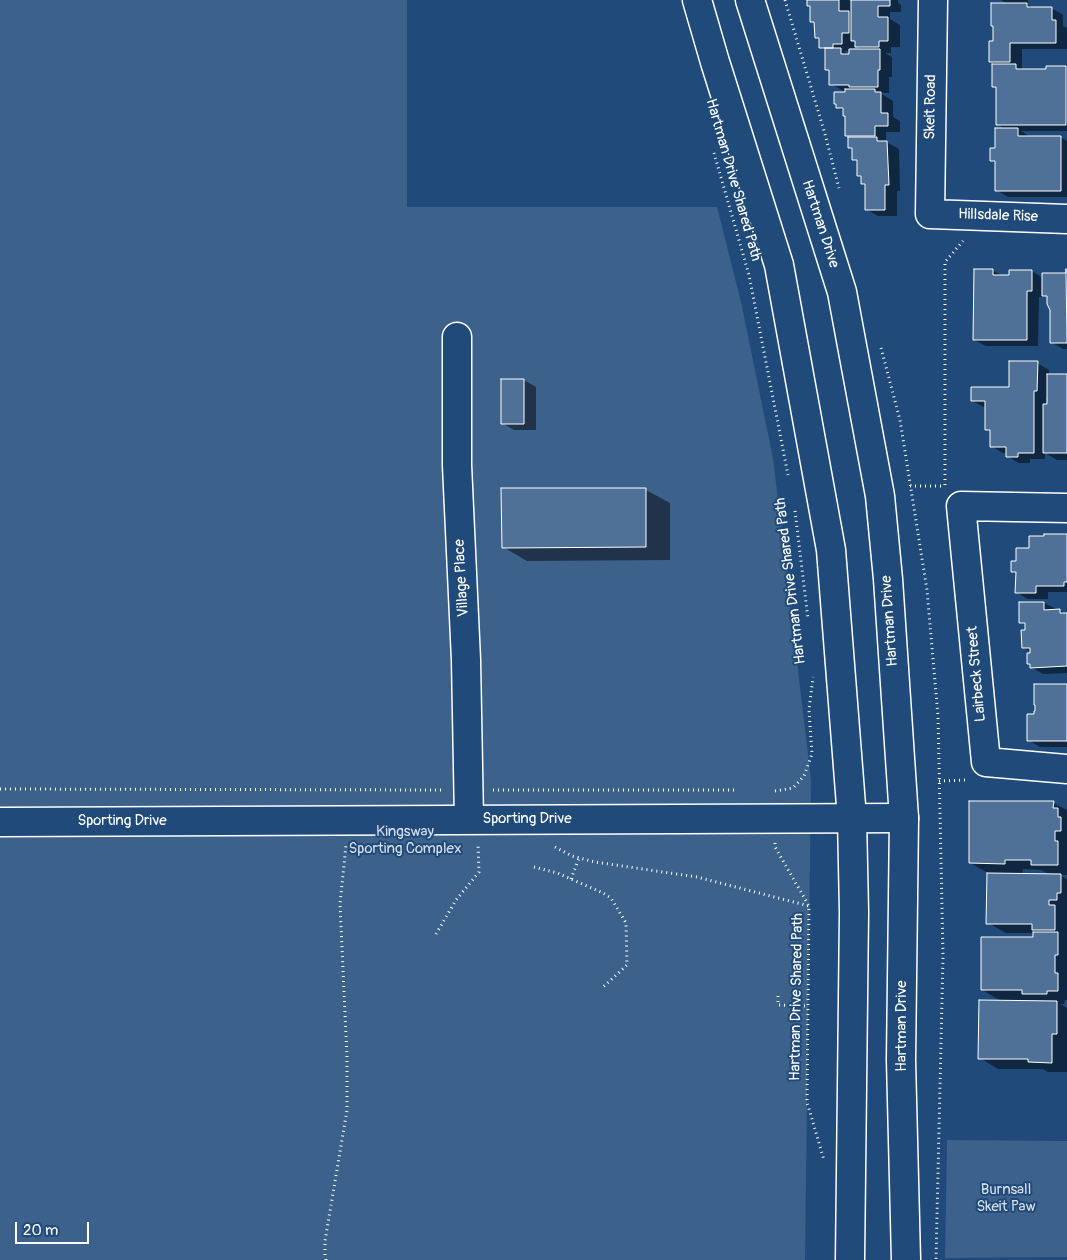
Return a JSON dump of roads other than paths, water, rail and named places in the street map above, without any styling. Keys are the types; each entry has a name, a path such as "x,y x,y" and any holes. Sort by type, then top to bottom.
{"main road":[{"path":"697,0 781,275 831,550 852,818 854,912 850,1260"},
{"name":"Hartman Drive","path":"750,0 842,292 880,496 904,818 901,1060 906,1260"},
{"name":"Skeit Road","path":"930,214 933,0"},
{"name":"Hillsdale Rise","path":"930,214 1067,219"},
{"name":"Village Place","path":"457,337 457,465 472,836"},
{"name":"Lairbeck Street","path":"1067,508 953,496 986,762 1067,770"},
{"name":"Sporting Drive","path":"0,822 472,836 775,818 904,818"}],"park label":[{"name":"Kingsway Sporting Complex","path":"405,840"},
{"name":"Burnsall Skeit Paw","path":"1006,1198"}]}
